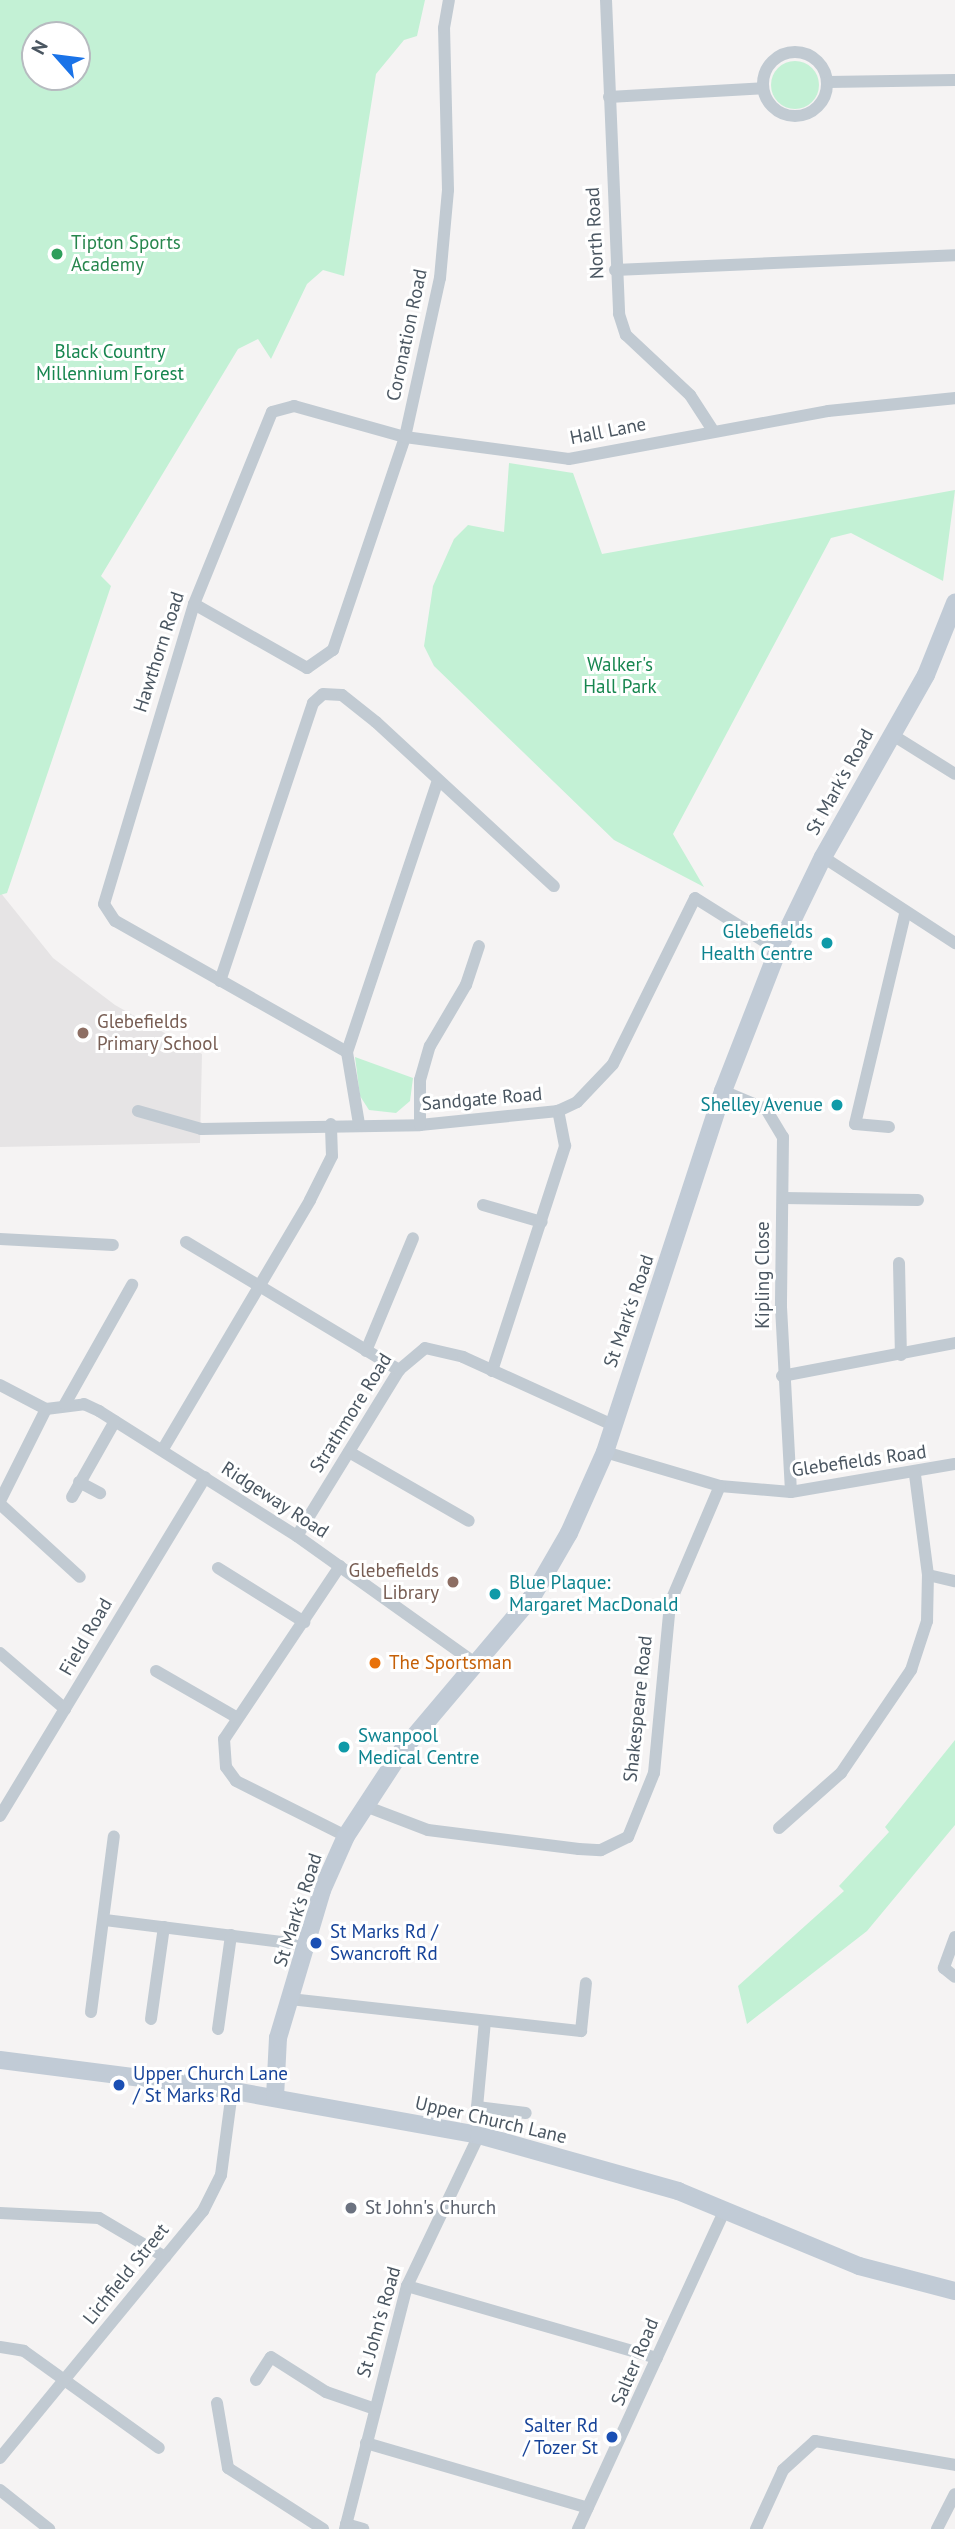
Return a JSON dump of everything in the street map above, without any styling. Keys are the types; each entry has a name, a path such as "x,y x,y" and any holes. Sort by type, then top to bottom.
{"street":[{"name":"Coronation Road","path":"194,604 307,668 322,662 332,650 405,437 445,237 449,0"},
{"name":"North Road","path":"606,0 615,271 626,335 690,395 712,429"},
{"path":"763,89 770,64 792,52 816,60 828,82"},
{"path":"828,82 955,80"},
{"path":"763,89 782,114 798,117 814,111 828,82"},
{"path":"609,97 763,89"},
{"path":"615,271 955,255"},
{"name":"Hall Lane","path":"272,412 294,405 405,437 569,459 712,429 955,398"},
{"name":"Hawthorn Road","path":"220,981 106,911 104,892 194,604 272,412"},
{"name":"St Mark's Road","path":"275,2097 275,2054 305,1945 346,1836 401,1752 479,1666 532,1597 605,1452 723,1091 778,950 823,857 926,675 955,603"},
{"path":"348,1052 220,981 313,703 323,694 342,695 554,886"},
{"path":"891,734 955,774"},
{"path":"359,1124 348,1052 439,780"},
{"path":"823,857 905,914 955,943"},
{"name":"Sandgate Road","path":"138,1111 201,1129 331,1124 420,1125 558,1111 577,1102 613,1065 695,898 778,950"},
{"path":"889,1127 855,1124 863,1076 905,914"},
{"path":"420,1125 420,1080 430,1046 466,985 478,946"},
{"name":"Kipling Close","path":"723,1091 766,1109 780,1127 783,1198 782,1376 791,1492"},
{"path":"492,1371 565,1146 558,1111"},
{"path":"163,1449 261,1290 332,1156 331,1124"},
{"path":"783,1198 918,1200"},
{"path":"483,1205 542,1222"},
{"path":"366,1351 412,1238"},
{"path":"0,1239 113,1245"},
{"path":"186,1242 261,1290 399,1370"},
{"path":"898,1263 901,1354"},
{"path":"65,1404 132,1285"},
{"path":"782,1376 955,1343"},
{"name":"Strathmore Road","path":"297,1536 410,1355 434,1348 612,1425"},
{"path":"0,1385 46,1409 0,1503 80,1577"},
{"name":"Ridgeway Road","path":"46,1409 65,1404 84,1404 163,1449 297,1536 479,1666"},
{"path":"72,1497 115,1422"},
{"path":"349,1452 469,1521"},
{"name":"Glebefields Road","path":"605,1452 720,1486 791,1492 915,1475 955,1464"},
{"path":"779,1828 841,1773 911,1670 927,1621 928,1575 915,1475"},
{"name":"Field Road","path":"0,1816 205,1477"},
{"path":"79,1482 100,1493"},
{"name":"Shakespeare Road","path":"365,1806 428,1830 579,1849 601,1850 628,1837 654,1773 670,1603 720,1486"},
{"path":"340,1566 304,1622 236,1717 224,1739 226,1767 236,1781 346,1836"},
{"path":"218,1568 304,1622"},
{"path":"928,1575 955,1581"},
{"path":"0,1653 65,1709"},
{"path":"156,1671 236,1717"},
{"path":"91,2012 114,1836"},
{"path":"104,1920 305,1945"},
{"path":"151,2019 164,1927"},
{"path":"218,2029 231,1935"},
{"path":"955,1937 944,1968 955,1977"},
{"path":"290,1999 581,2031 586,1983"},
{"path":"485,2021 477,2107 526,2113"},
{"name":"Upper Church Lane","path":"0,2060 275,2097 479,2135 725,2209 859,2266 955,2291"},
{"name":"Lichfield Street","path":"0,2458 203,2211 221,2175 232,2091"},
{"name":"St John's Road","path":"346,2527 407,2286 479,2135"},
{"name":"Salter Road","path":"578,2529 725,2209"},
{"path":"0,2213 99,2218 165,2257"},
{"path":"407,2286 657,2358"},
{"path":"0,2347 24,2351 64,2377 159,2448"},
{"path":"256,2380 271,2357 326,2392 375,2409"},
{"path":"217,2403 228,2468 323,2529"},
{"path":"756,2529 783,2470 814,2441 955,2465"},
{"path":"366,2443 588,2508"},
{"path":"0,2490 49,2529"},
{"path":"937,2529 955,2494"},
{"path":"346,2527 363,2529"}],"shaded area":[{"name":"Glebefields Primary School","path":"0,892 53,958 115,1005 202,1054 200,1143 0,1147"}],"green space":[{"name":"Black Country Millennium Forest","path":"0,0 425,0 417,36 404,40 376,74 344,276 323,270 307,284 271,359 258,339 238,349 101,576 111,586 7,893 0,895"},
{"path":"795,61 812,68 819,85 812,102 795,109 778,102 771,85 778,68"},
{"name":"Walker's Hall Park","path":"509,463 573,473 602,554 955,490 943,581 851,533 831,538 673,834 704,887 614,840 434,666 424,646 433,586 454,539 468,525 504,532"},
{"path":"355,1057 413,1078 410,1101 396,1113 369,1110 360,1096"},
{"path":"955,1740 955,1825 867,1931 747,2024 738,1986 844,1891 839,1886 889,1832 885,1827"}],"place":[{"name":"Tipton Sports Academy","path":"57,254"},
{"name":"Glebefields Health Centre","path":"827,943"},
{"name":"Glebefields Primary School","path":"83,1033"},
{"name":"Shelley Avenue","path":"837,1105"},
{"name":"Glebefields Library","path":"453,1582"},
{"name":"Blue Plaque: Margaret MacDonald","path":"495,1594"},
{"name":"The Sportsman","path":"375,1663"},
{"name":"Swanpool Medical Centre","path":"344,1747"},
{"name":"St Marks Rd / Swancroft Rd","path":"316,1943"},
{"name":"Upper Church Lane / St Marks Rd","path":"119,2085"},
{"name":"St John's Church","path":"351,2208"},
{"name":"Salter Rd / Tozer St","path":"612,2437"}]}
